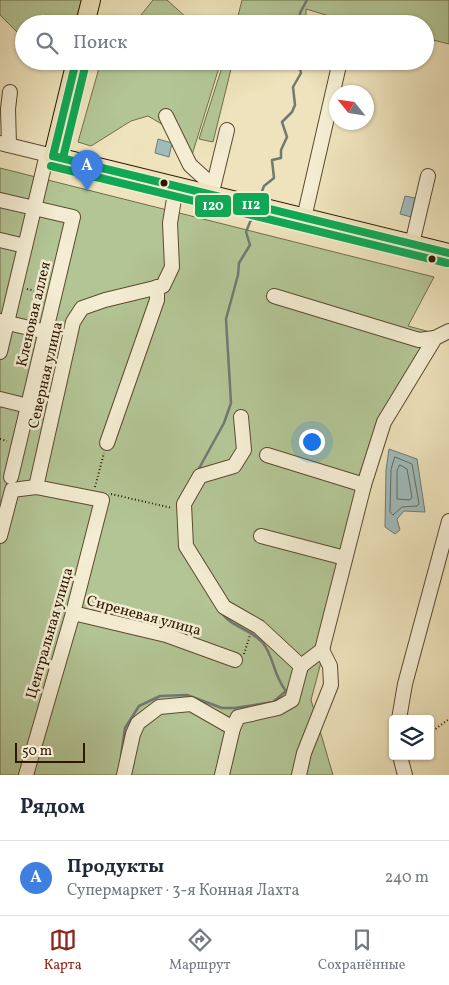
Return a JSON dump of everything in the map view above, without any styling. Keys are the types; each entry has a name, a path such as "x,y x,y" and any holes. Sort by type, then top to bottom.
{"main road":[{"path":"88,15 91,0"},
{"path":"74,70 50,155 176,187 213,191 256,206 449,254"}],"street":[{"path":"304,218 338,70"},
{"path":"0,352 3,322 15,286 34,208 50,155 4,144 10,92"},
{"path":"166,116 190,165 213,191"},
{"path":"213,191 227,130"},
{"path":"412,244 428,176"},
{"path":"107,443 157,300 158,287 163,286 172,267 170,223 176,187"},
{"path":"0,200 34,208"},
{"name":"Кленовая аллея","path":"11,477 73,217 34,208"},
{"path":"0,240 25,246"},
{"name":"Северная улица","path":"36,487 73,322 82,308 105,300 158,287"},
{"path":"274,296 419,340 436,338 449,331"},
{"path":"3,322 46,332"},
{"path":"222,775 233,728 238,716 278,708 292,700 301,666 322,650 364,484 384,422 436,338"},
{"path":"0,399 28,406"},
{"path":"241,418 244,450 234,466 200,476 184,504 186,546 224,607 259,627 301,666"},
{"path":"267,455 364,484"},
{"path":"0,536 12,490 36,487 97,499"},
{"name":"Центральная улица","path":"26,775 73,613 97,499"},
{"path":"400,715 405,684 449,521"},
{"path":"261,536 345,558"},
{"name":"Сиреневая улица","path":"73,613 166,635 235,660"},
{"path":"299,775 304,753 331,685 330,666 322,650"},
{"path":"124,775 133,734 138,723 159,707 191,704 233,728"},
{"path":"401,760 405,775"}],"path":[{"path":"15,286 55,295"},
{"path":"97,499 107,443"},
{"path":"97,499 104,492 174,508"},
{"path":"434,730 449,719"}],"green space":[{"path":"0,0 82,0 77,15 15,15 15,30 0,15"},
{"path":"153,0 167,0 184,15 141,15"},
{"path":"242,0 449,0 449,44 434,40 434,15 326,15 306,9 306,15 238,15"},
{"path":"98,70 218,70 192,155 165,126 148,116 131,121 91,146 78,142"},
{"path":"221,70 231,70 213,142 199,139"},
{"path":"0,168 434,277 408,326 430,332 385,421 311,700 333,775 0,775"}],"water":[{"path":"158,139 172,143 169,157 155,153"},
{"path":"405,196 415,198 411,217 400,214"},
{"path":"389,449 417,459 425,512 404,511 397,519 400,530 395,534 385,527 386,470"}],"waterway":[{"path":"300,15 307,0"},
{"path":"259,199 264,186 274,178 272,160 281,158 281,150 287,137 282,122 292,112 295,105 293,87 301,73 300,70"},
{"path":"197,472 224,423 231,403 226,319 238,275 239,263 250,245 246,232 250,222 257,213"},
{"path":"121,756 125,728 139,706 160,696 187,695 222,708 235,708 273,702 286,691 278,679 269,653 262,642 230,621 221,612"}],"transit line":[{"name":"112","path":"53,156 74,70"},
{"name":"120","path":"63,158 84,70"},
{"name":"112","path":"53,156 449,253"},
{"name":"120","path":"51,166 447,263"}],"place":[{"name":"Продукты","path":"87,191"}]}
